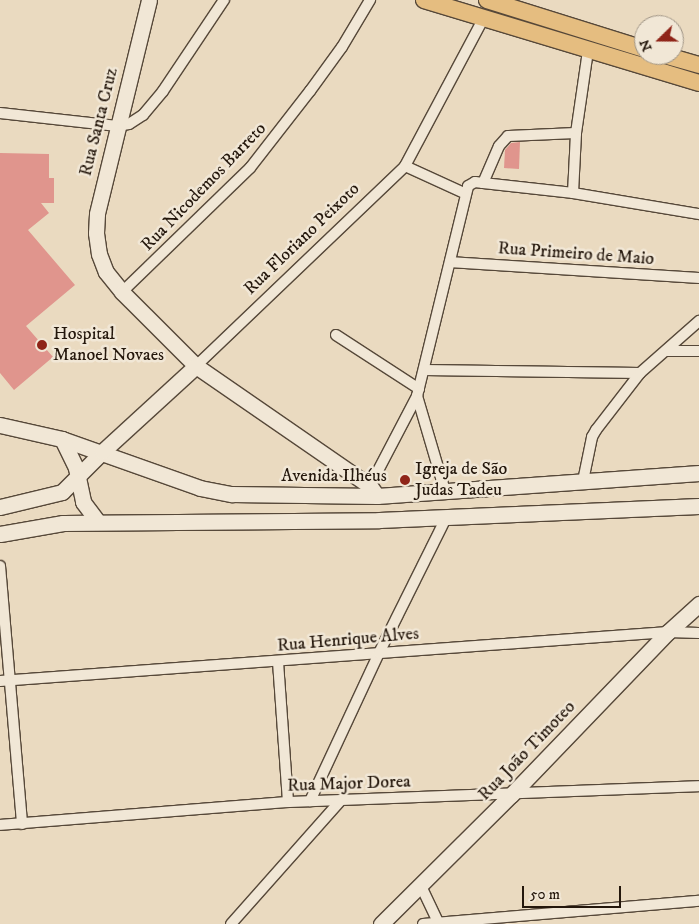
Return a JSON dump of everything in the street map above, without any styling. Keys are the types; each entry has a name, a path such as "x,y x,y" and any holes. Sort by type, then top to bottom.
{"main road":[{"name":"Rua Santa Cruz","path":"149,0 97,214 96,233 99,254 106,272 122,292 196,366 374,491"},
{"path":"424,0 699,83"},
{"path":"492,1 634,46"},
{"path":"684,61 699,66"},
{"name":"Rua Floriano Peixoto","path":"102,452 196,366"},
{"name":"Avenida Ilhéus","path":"0,425 62,439 217,493 445,491 699,473"},
{"path":"62,439 72,459 83,502 98,522"},
{"path":"0,507 62,492 102,452"},
{"path":"0,534 63,522 379,520 699,506"},
{"name":"Rua João Timoteo","path":"381,924 511,795 668,632 699,604"}],"street":[{"path":"0,113 117,126 129,124 143,115 163,91 224,0"},
{"name":"Rua Nicodemos Barreto","path":"122,292 250,168 342,47 370,0"},
{"name":"Rua Floriano Peixoto","path":"196,366 405,166 483,19"},
{"path":"573,193 576,133 588,51"},
{"path":"483,183 498,146 508,136 576,133"},
{"path":"405,166 464,193"},
{"path":"374,491 418,392 450,262 464,193 471,183 573,193 699,214"},
{"name":"Rua Primeiro de Maio","path":"450,262 699,278"},
{"path":"583,481 592,437 640,373 699,321"},
{"path":"336,335 418,392 445,491"},
{"path":"666,351 699,351"},
{"path":"424,370 640,373"},
{"path":"310,801 379,653 447,516"},
{"path":"0,566 22,824"},
{"name":"Rua Henrique Alves","path":"0,680 278,662 668,632 699,633"},
{"path":"278,662 288,802"},
{"name":"Rua Major Dorea","path":"0,825 288,802 511,795 699,786"},
{"path":"231,924 341,800"},
{"path":"420,884 439,924"},
{"path":"423,924 699,901"}],"building":[{"path":"520,142 519,169 504,168 505,150 511,143"},
{"path":"0,153 49,154 49,178 54,178 54,203 41,203 49,213 28,230 75,285 26,326 53,357 14,390 0,373"}],"place":[{"name":"Hospital Manoel Novaes","path":"42,345"},
{"name":"Igreja de São Judas Tadeu","path":"405,480"}]}
